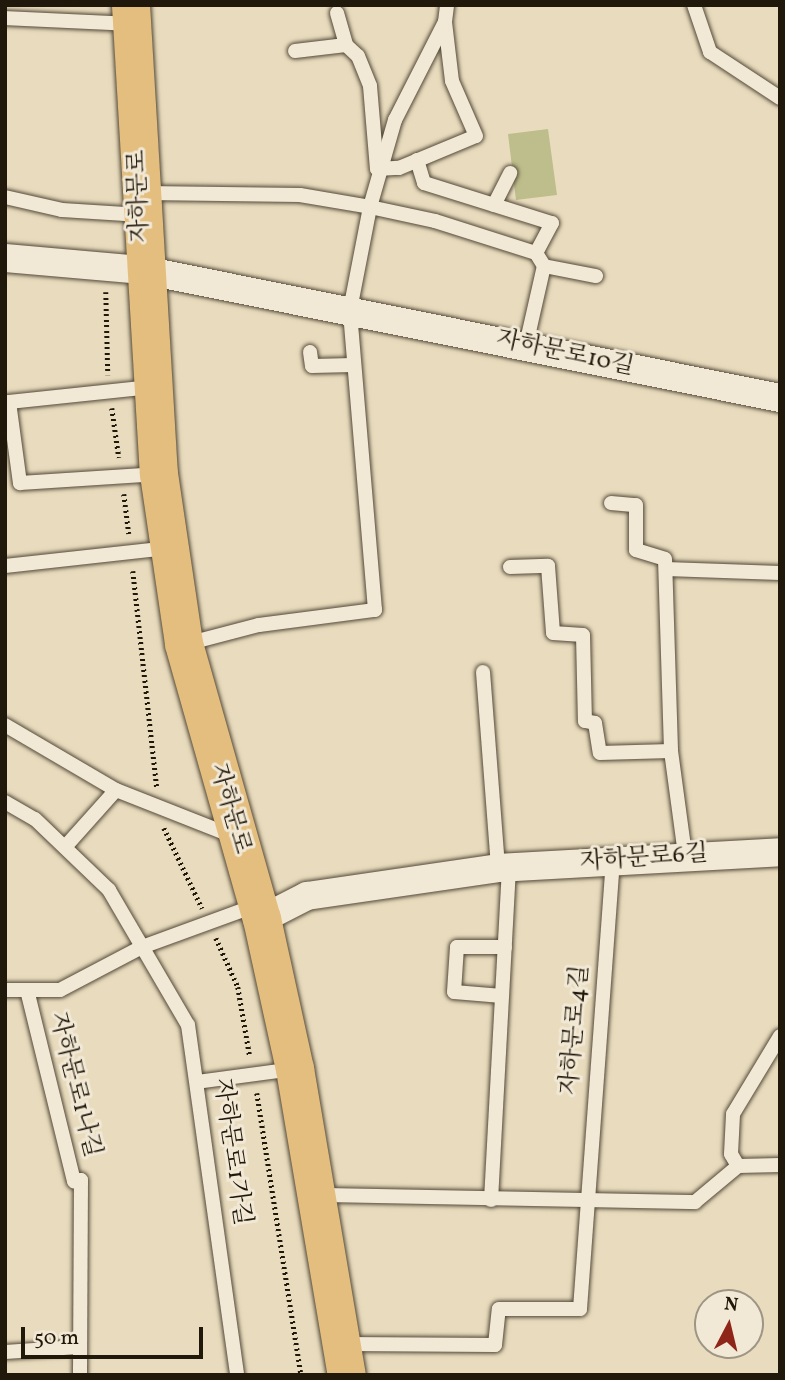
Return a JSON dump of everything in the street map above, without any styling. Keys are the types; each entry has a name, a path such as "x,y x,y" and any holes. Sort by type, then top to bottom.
{"main road":[{"name":"자하문로","path":"132,15 143,270 159,474 184,644 236,837 260,912 295,1069 345,1359"}],"street":[{"name":"자하문로10길","path":"5,258 143,270 780,398"},
{"name":"자하문로6길","path":"260,912 307,896 504,868 685,855 780,852"}],"lane":[{"path":"377,169 417,160 476,136 452,81 445,22 447,5"},
{"path":"694,5 710,52 780,98"},
{"path":"337,13 346,45 370,86 377,169"},
{"path":"5,18 132,15"},
{"path":"184,644 259,625 375,610 350,310 377,169 445,22"},
{"path":"295,51 346,45"},
{"path":"417,160 424,183 552,223 536,253"},
{"path":"494,205 510,173"},
{"path":"5,197 62,209 300,195 370,208 536,253 544,266 526,345"},
{"path":"544,266 596,276"},
{"path":"310,352 312,366 353,365"},
{"path":"152,387 9,402 9,426 20,483 159,474"},
{"path":"611,503 636,505 636,551 665,559 671,751 685,855"},
{"path":"5,566 170,548"},
{"path":"510,567 548,566 553,634 583,635 585,721 595,723 600,754 671,751"},
{"path":"666,569 780,573"},
{"path":"483,672 504,868 505,947 491,1200"},
{"path":"5,725 116,790 160,811 236,837"},
{"path":"65,847 116,790"},
{"name":"자하문로1가길","path":"5,802 65,847 109,890 188,1025 237,1375"},
{"name":"자하문로4길","path":"345,1359 495,1345 499,1309 580,1309 585,1202 613,862"},
{"path":"5,990 28,994 60,990 142,947 207,920 260,912"},
{"path":"502,996 454,992 457,947 505,947"},
{"name":"자하문로1나길","path":"28,994 74,1181 81,1180 78,1348 80,1375"},
{"path":"738,1166 731,1154 733,1114 780,1036"},
{"path":"197,1082 295,1069"},
{"path":"318,1195 695,1202 738,1166 780,1165"},
{"path":"5,1352 78,1348"}],"path":[{"path":"106,267 109,391 132,554 160,811 238,987 301,1375"}],"green space":[{"path":"548,129 557,195 516,200 508,134"}]}
